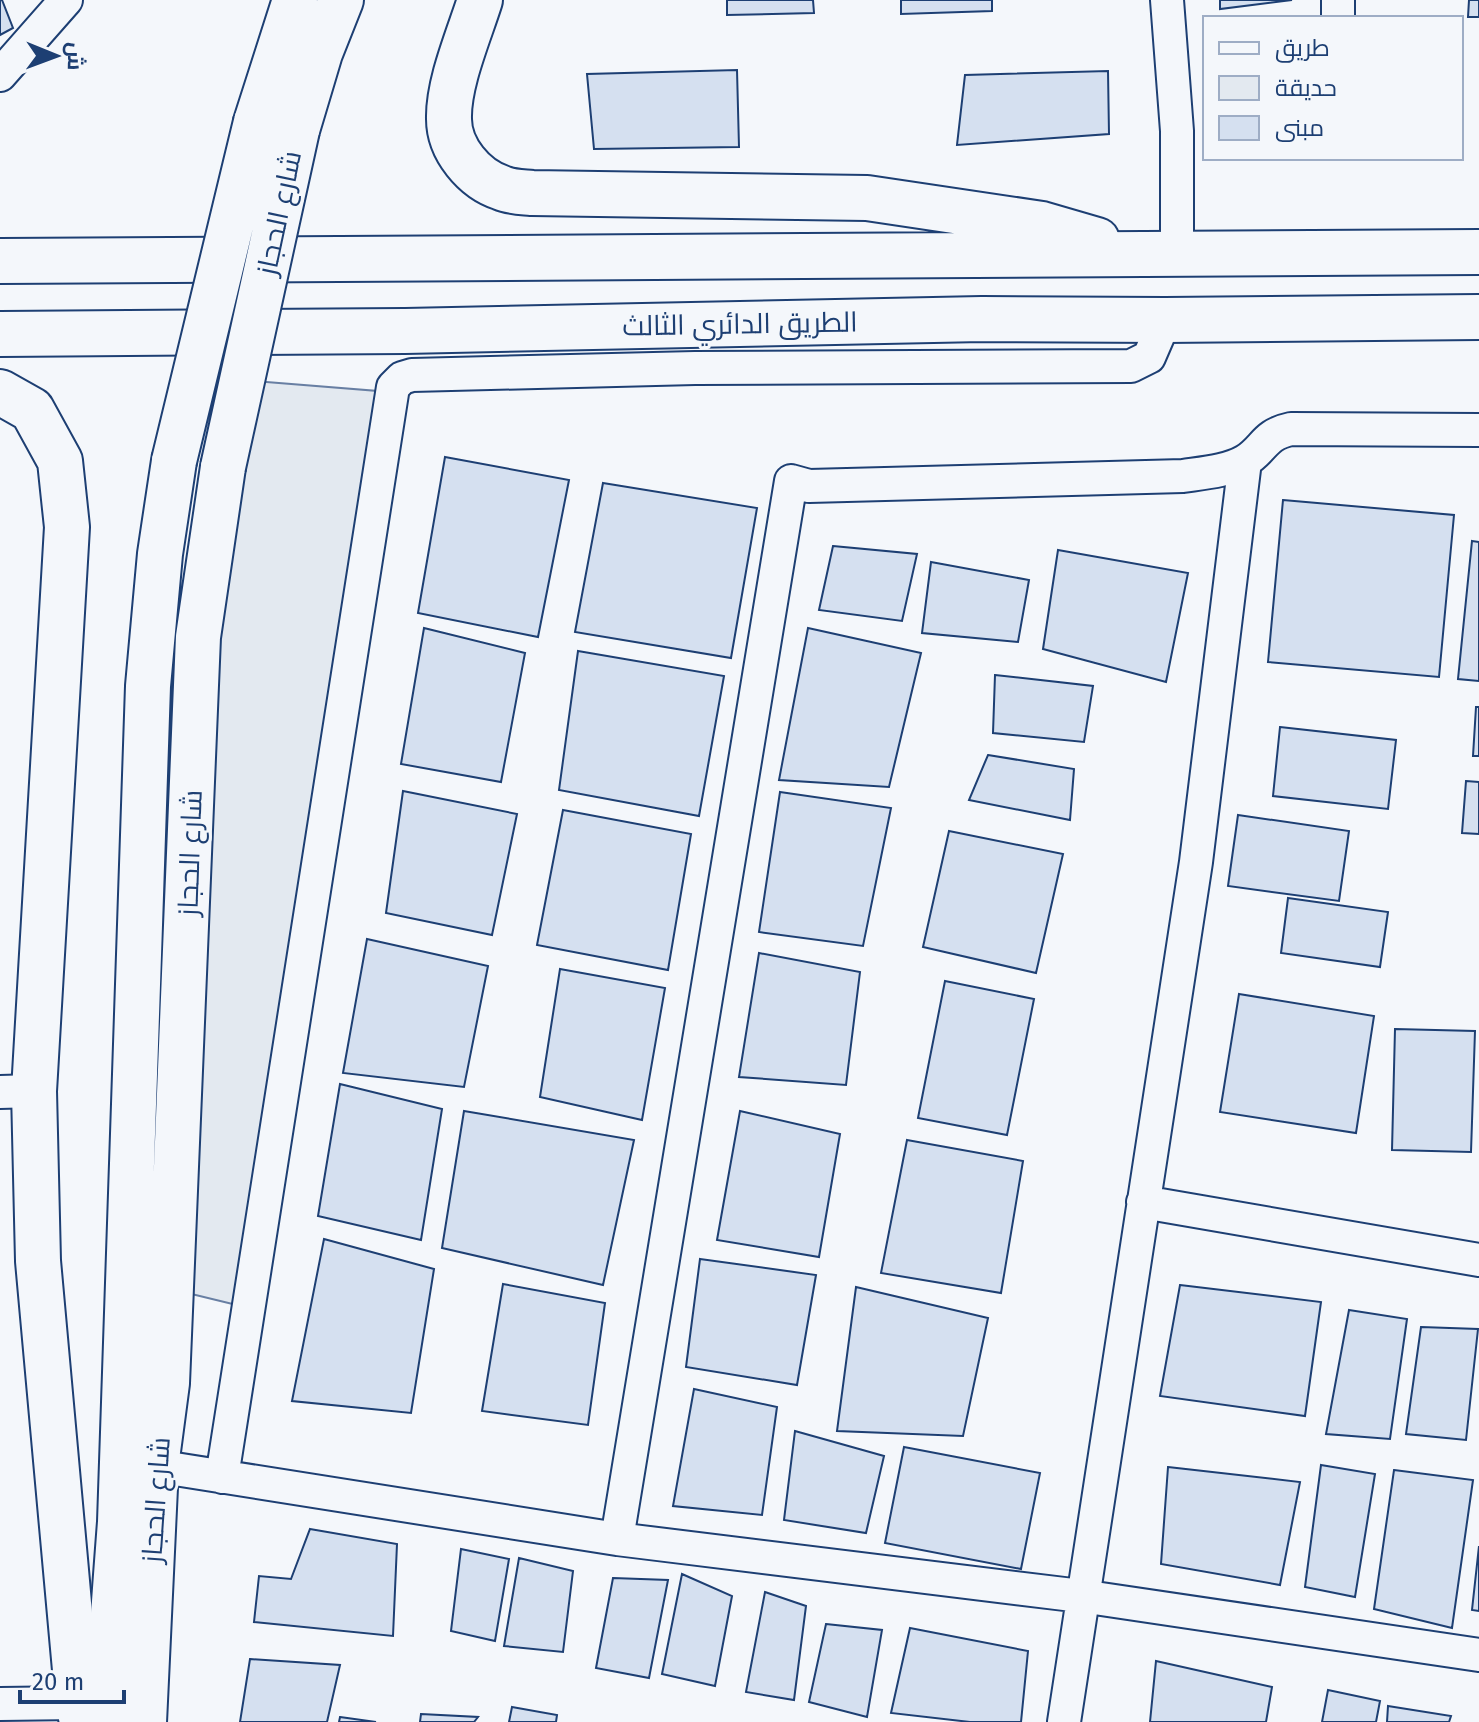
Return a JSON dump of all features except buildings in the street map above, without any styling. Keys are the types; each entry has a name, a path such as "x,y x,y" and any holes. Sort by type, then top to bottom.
{"main road":[{"name":"شارع الحجاز","path":"144,1722 156,1466 167,1383 198,637 295,0"},
{"name":"شارع الحجاز","path":"88,1716 120,1522 148,686 160,554 174,461 276,126 320,53 341,0"},
{"path":"480,0 455,81 449,120 458,151 474,173 502,189 532,193 867,198 1042,224 1157,254"},
{"path":"0,261 1479,252"},
{"name":"الطريق الدائري الثالث","path":"0,334 421,331 982,319 1479,317"},
{"path":"0,392 32,410 60,461 67,527 17,1092 88,1716"}],"street":[{"path":"0,75 66,0"},
{"path":"1157,254 1177,131 1167,0"},
{"path":"222,1477 393,387 402,378 412,375 711,368 1131,366 1149,357 1165,320"},
{"path":"617,1539 791,481 809,486 1146,478 1210,472 1245,461 1274,433 1291,429 1479,430"},
{"path":"1064,1722 1196,862 1245,461"},
{"path":"1143,1202 1479,1260"},
{"path":"156,1466 617,1539 1081,1596 1479,1655"},
{"path":"0,1704 88,1716"}],"green space":[{"path":"243,380 390,392 249,1308 175,1290 201,641"}]}
